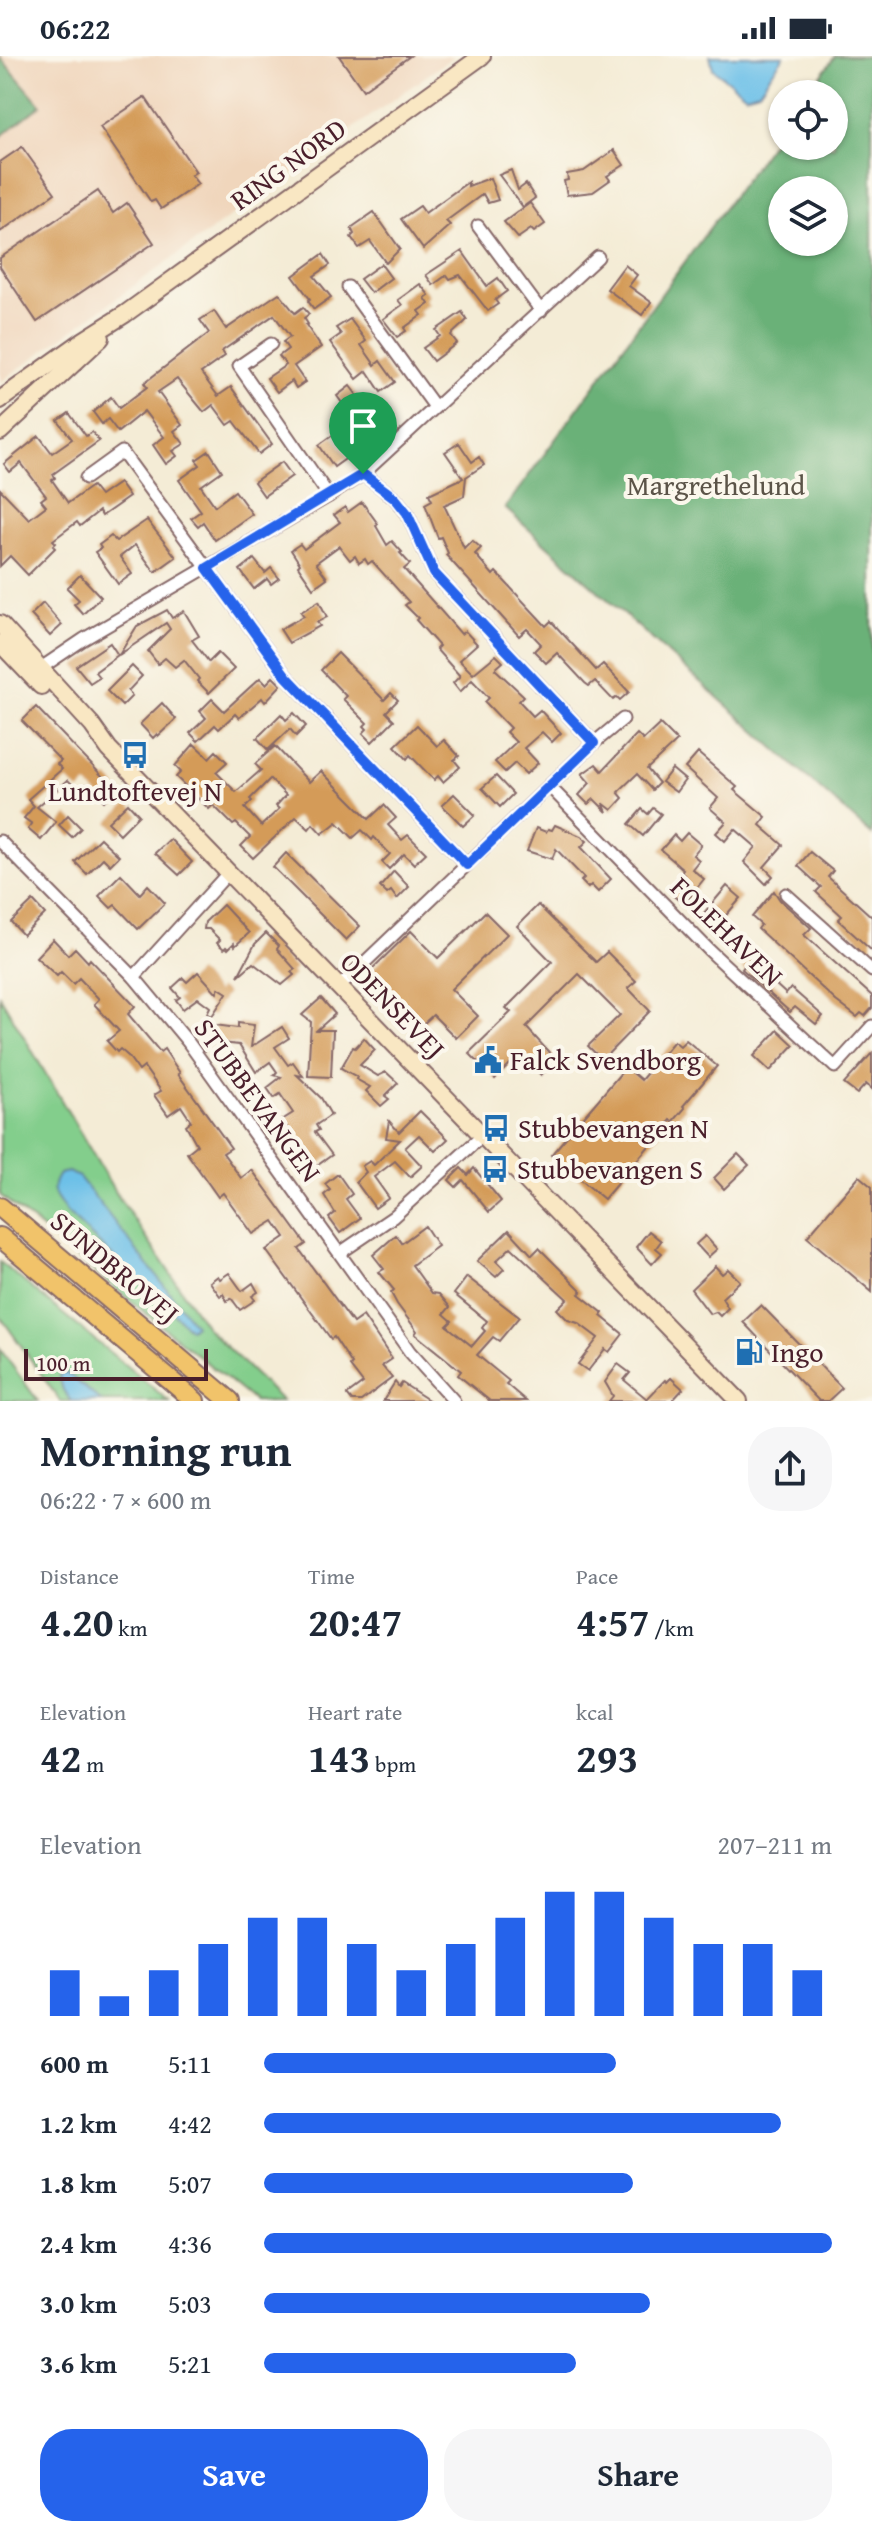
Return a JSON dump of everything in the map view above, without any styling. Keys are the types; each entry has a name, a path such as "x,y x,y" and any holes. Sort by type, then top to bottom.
{"main road":[{"name":"SUNDBROVEJ","path":"0,1207 230,1401"},
{"name":"SUNDBROVEJ","path":"0,1237 195,1401"},
{"path":"0,1251 140,1356"}],"street":[{"name":"RING NORD","path":"2,400 482,56"},
{"path":"478,226 541,311"},
{"path":"35,672 84,639 363,474 598,257"},
{"path":"348,287 435,407"},
{"name":"RING NORD","path":"0,432 125,314"},
{"path":"271,344 239,366 329,496"},
{"path":"86,478 122,452 286,676 467,865"},
{"path":"363,474 395,498 407,513 434,573 594,743"},
{"name":"ODENSEVEJ","path":"0,624 35,672"},
{"name":"ODENSEVEJ","path":"0,643 92,725 109,749 739,1401"},
{"path":"339,987 594,743 623,719"},
{"name":"FOLEHAVEN","path":"549,786 709,950 835,1067 872,1026"},
{"name":"STUBBEVANGEN","path":"0,841 134,977 188,1042 410,1352 454,1401"},
{"path":"134,977 229,872"},
{"path":"786,894 872,971"},
{"path":"340,1253 393,1217 482,1136"}],"shaded area":[{"path":"0,56 454,56 0,382"}],"green space":[{"name":"Margrethelund","path":"835,56 872,56 872,835 505,508 768,148 768,160 848,160 848,80 818,80"},
{"path":"0,57 41,105 0,137"},
{"path":"0,996 114,1190 207,1328 282,1401 254,1401 0,1195"},
{"path":"0,1262 169,1401 60,1401 0,1316"},
{"path":"0,1349 38,1401 0,1401"}],"water":[{"path":"710,56 784,56 759,91 746,95 713,69"},
{"path":"68,1172 79,1177 195,1325 190,1329 67,1213 57,1199 54,1185 59,1174"},
{"path":"67,1373 101,1401 71,1401 63,1390 59,1375"}],"building":[{"path":"339,56 410,56 363,90"},
{"path":"145,97 196,172 191,175 198,184 161,209 155,200 151,202 100,127"},
{"path":"22,147 55,193 0,232 0,162"},
{"path":"614,150 624,165 607,176 610,180 593,192 567,195 564,181 568,180 567,174 584,171"},
{"path":"511,170 518,190 526,184 535,198 523,207 499,175"},
{"path":"490,178 498,200 488,203 483,194 446,221 450,225 423,249 401,219 420,206 425,213 468,182 468,186"},
{"path":"98,191 113,213 127,203 154,243 37,322 0,267 0,258"},
{"path":"530,203 545,224 518,238 504,222"},
{"path":"374,212 400,249 386,263 370,241 359,248 351,237 354,234 351,228"},
{"path":"462,251 487,286 498,278 507,291 495,300 498,304 488,311 460,275 450,279 447,275 433,285 426,275"},
{"path":"323,254 330,265 314,276 331,297 314,309 293,276"},
{"path":"381,264 391,278 371,293 360,279"},
{"path":"625,265 637,275 629,286 651,302 642,315 607,289"},
{"path":"420,284 429,295 425,298 429,304 419,311 422,315 397,337 383,319 402,305 398,300"},
{"path":"279,293 295,313 303,307 309,314 304,318 306,325 321,347 294,366 305,382 296,388 292,381 277,392 267,378 286,365 279,356 288,349 283,342 290,337 274,315 222,351 225,356 201,373 218,396 231,387 272,444 259,454 234,421 228,425 213,405 204,412 177,379 158,392 182,425 174,431 184,444 173,451 177,456 166,464 153,445 164,437 144,411 118,432 108,419 102,424 93,412 111,397 119,408 147,387 144,383 209,333 200,320 214,311 226,329"},
{"path":"462,312 467,320 451,335 457,343 433,361 423,348 440,336 436,330"},
{"path":"350,319 366,341 361,345 375,365 380,361 395,382 381,392 367,371 357,379 330,342 341,334 336,328"},
{"path":"350,386 370,412 356,422 337,396"},
{"path":"69,413 86,436 92,432 99,441 53,474 55,478 52,480 68,503 92,486 100,496 119,483 129,497 102,516 99,511 80,526 77,522 53,540 55,548 28,575 10,556 0,566 0,489 29,519 46,506 41,500 46,496 21,463 10,472 4,464 39,436 52,453 72,439 58,421"},
{"path":"333,435 348,457 334,467 319,445"},
{"path":"459,443 472,462 479,457 484,465 466,477 464,496 444,505 464,548 472,540 481,548 475,554 493,575 496,572 546,626 551,621 596,670 603,664 629,692 620,700 617,697 613,700 595,681 589,686 557,653 546,663 534,651 541,644 527,629 519,636 446,555 448,553 441,537 438,538 425,504 432,500 429,494 463,478 445,452"},
{"path":"209,451 222,471 201,486 215,506 235,491 252,514 215,540 203,522 198,526 191,518 201,511 179,480 200,465 196,460"},
{"path":"282,462 292,476 264,496 254,482"},
{"path":"362,502 378,524 376,526 387,545 392,541 410,564 404,569 461,634 465,631 477,644 459,660 473,674 496,655 503,662 495,669 524,696 519,701 533,716 540,710 561,733 552,742 542,732 524,748 538,763 526,774 515,763 505,772 495,762 516,742 506,732 510,728 485,702 489,698 472,680 460,692 453,683 460,676 436,649 439,646 405,605 409,602 372,561 368,564 365,559 359,563 355,556 350,560 339,546 316,563 327,578 313,588 298,566 300,564 291,550 300,544 304,549 340,522 334,515 345,507 348,512"},
{"path":"147,520 176,557 155,572 135,545 120,557 132,574 118,584 95,552 111,536 116,541"},
{"path":"254,559 265,573 271,568 279,578 271,584 267,579 254,589 240,570"},
{"path":"80,575 101,597 83,614 74,604 79,600 67,588"},
{"path":"319,601 327,617 317,622 320,626 289,643 280,629 304,616 301,612"},
{"path":"43,603 62,625 50,636 31,615"},
{"path":"167,610 172,618 184,611 199,636 192,640 209,662 218,653 234,669 209,693 184,660 175,667 165,658 158,664 148,651 170,629 166,623 119,655 137,626"},
{"path":"110,643 118,655 95,672 99,677 90,683 76,666"},
{"path":"338,653 384,700 391,693 398,700 386,712 394,720 372,742 363,733 367,723 321,670"},
{"path":"132,666 142,676 128,691 132,696 122,706 107,691"},
{"path":"273,677 281,685 265,702 262,698 239,718 235,714 219,729 215,725 198,741 190,733 206,718 200,711 212,699 224,711 260,678 266,684"},
{"path":"162,703 176,719 153,738 140,724"},
{"path":"36,707 106,780 108,778 117,787 104,801 87,784 79,791 68,780 37,807 56,822 41,840 28,829 32,824 24,818 34,806 28,799 62,769 57,764 61,761 22,721"},
{"path":"294,713 306,726 296,736 290,729 268,750 257,738 281,714 286,720"},
{"path":"660,724 677,741 647,769 659,783 652,790 637,774 618,792 623,798 612,810 603,803 607,812 594,799 588,804 579,795 590,783 582,774 596,764 602,771 637,734 643,740"},
{"path":"417,725 437,746 444,740 459,756 454,760 460,767 443,782 438,776 434,780 410,755 407,759 395,746"},
{"path":"194,744 209,758 216,751 227,762 216,772 236,792 261,770 255,764 275,746 309,782 321,771 369,819 384,805 396,818 388,825 402,840 408,835 426,853 414,864 404,854 389,869 382,862 390,854 374,837 372,840 362,830 353,838 337,822 322,834 313,824 309,829 296,817 253,858 241,846 250,837 213,805 209,809 176,777 181,772 175,766","holes":["270,779 286,795 276,806 279,809 261,826 245,808"]},
{"path":"698,753 766,817 760,825 783,845 764,867 773,876 766,884 744,862 756,847 735,829 725,841 716,833 726,822 710,808 718,798 685,768"},
{"path":"672,769 685,780 676,792 662,782"},
{"path":"496,776 513,794 500,807 482,788"},
{"path":"454,794 475,815 463,826 442,805"},
{"path":"128,803 139,815 120,834 108,822"},
{"path":"653,808 661,814 643,836 629,824 642,809 648,814"},
{"path":"68,815 81,828 72,837 59,825"},
{"path":"555,825 587,841 581,847 611,879 598,892 581,881 584,878 556,849 552,859 527,851 536,828 546,832"},
{"path":"687,833 701,845 693,855 699,860 692,869 704,879 688,899 685,897 681,902 670,893 685,876 681,872 683,869 661,850 674,835 680,841"},
{"path":"100,838 119,856 110,865 103,858 87,874 75,862"},
{"path":"170,839 192,862 179,875 155,853"},
{"path":"810,852 833,871 828,877 872,917 872,951 838,920 842,916 816,892 821,887 798,866"},
{"path":"286,853 360,926 346,940 273,867"},
{"path":"394,871 409,887 397,899 391,891 387,894 380,887"},
{"path":"121,874 140,894 148,885 165,903 138,929 115,905 111,908 99,896"},
{"path":"727,886 741,898 721,921 729,928 720,940 709,931 716,923 704,913"},
{"path":"774,891 811,928 804,935 872,996 872,1008 865,1016 861,1013 857,1017 836,1001 758,929 761,925 752,917"},
{"path":"33,901 45,914 23,935 11,922"},
{"path":"223,905 249,933 228,949 217,943 220,940 209,929 204,929 205,922"},
{"path":"538,905 596,962 607,952 636,981 628,988 650,1011 602,1060 588,1046 620,1015 579,974 526,1027 556,1060 541,1075 520,1054 495,1079 469,1053 511,1012 506,1008 552,962 517,926"},
{"path":"485,912 507,934 451,989 478,1016 456,1038 433,1015 423,1024 370,971 411,931 438,958"},
{"path":"266,933 295,969 291,972 294,975 282,985 253,963 238,976 255,944"},
{"path":"53,939 68,955 75,948 88,962 90,959 135,1006 128,1014 160,1052 164,1049 178,1074 231,1148 223,1153 241,1178 252,1170 306,1244 299,1249 353,1323 363,1316 392,1359 382,1366 392,1378 361,1401 352,1401 347,1395 363,1383 350,1366 352,1364 266,1250 285,1237 274,1221 253,1234 223,1193 218,1197 187,1153 197,1145 186,1125 191,1121 181,1106 168,1115 154,1095 161,1091 144,1067 139,1071 128,1056 120,1049 117,1052 107,1041 119,1031 94,1004 99,999 79,978 73,984 61,972 57,976 36,957"},
{"path":"749,960 786,994 791,988 823,1016 816,1024 795,1007 790,1012 742,969"},
{"path":"198,972 217,993 219,988 227,993 212,1016 207,1013 210,1007 198,998 183,1009 176,1000 180,997 172,988 183,978 187,982"},
{"path":"321,998 335,1014 317,1030 333,1030 331,1077 308,1076 311,1022 302,1015"},
{"path":"238,1023 254,1025 251,1047 282,1027 289,1038 275,1047 288,1065 293,1062 303,1076 297,1075 321,1098 331,1115 316,1125 319,1130 315,1132 332,1155 305,1174 294,1159 299,1155 288,1143 290,1132 282,1120 293,1113 280,1094 274,1098 267,1088 281,1077 274,1075 277,1072 270,1062 256,1072 239,1045 213,1042 215,1025 238,1028"},
{"path":"778,1030 794,1045 770,1071 754,1056"},
{"path":"364,1038 375,1050 360,1065 378,1076 386,1072 398,1083 385,1096 389,1099 381,1106 366,1091 370,1087 341,1068 353,1047"},
{"path":"686,1040 717,1066 683,1106 685,1108 673,1122 671,1120 604,1199 551,1155 626,1067 641,1080 674,1041 680,1046"},
{"path":"872,1053 872,1089 866,1084 857,1094 844,1084"},
{"path":"420,1111 448,1139 435,1151 419,1135 405,1148 422,1166 410,1177 395,1161 374,1177 389,1198 375,1208 356,1182 366,1172 362,1166 370,1161 374,1165 400,1140 386,1138 389,1121 399,1132"},
{"path":"738,1154 749,1165 724,1189 714,1178"},
{"path":"461,1168 468,1175 474,1168 501,1201 489,1212 463,1180 456,1187 449,1180"},
{"path":"338,1174 352,1194 346,1199 360,1218 340,1233 329,1218 335,1213 324,1195 330,1190 325,1184"},
{"path":"859,1176 872,1187 872,1292 807,1237"},
{"path":"425,1226 438,1246 412,1265 432,1293 439,1294 450,1307 444,1314 452,1321 447,1326 472,1346 485,1331 482,1328 487,1321 454,1294 467,1277 519,1317 499,1341 493,1337 477,1355 509,1381 506,1384 526,1401 490,1401 458,1375 461,1371 415,1334 417,1331 397,1304 391,1293 394,1290 379,1272 384,1269 373,1255 396,1235 402,1243"},
{"path":"509,1230 532,1255 539,1248 582,1291 579,1294 623,1334 609,1352 605,1349 588,1371 578,1364 598,1338 578,1323 568,1320 557,1309 567,1299 511,1247 496,1261 504,1269 496,1277 477,1261"},
{"path":"649,1231 661,1241 656,1248 662,1253 652,1264 636,1247"},
{"path":"705,1236 717,1249 708,1257 696,1244"},
{"path":"715,1266 722,1274 728,1269 740,1281 722,1298 728,1308 720,1316 716,1312 710,1314 691,1289"},
{"path":"229,1273 242,1291 253,1283 258,1292 252,1296 255,1300 240,1310 231,1298 227,1301 223,1294 220,1296 210,1282"},
{"path":"761,1305 842,1388 828,1401 819,1401 743,1322"},
{"path":"618,1364 630,1373 624,1380 647,1399 665,1380 667,1382 671,1378 683,1389 672,1401 609,1401 613,1396 605,1382"},
{"path":"395,1382 399,1387 402,1383 430,1401 383,1401"}],"place":[{"name":"Lundtoftevej N","path":"135,755"},
{"name":"Falck Svendborg","path":"488,1060"},
{"name":"Stubbevangen N","path":"496,1128"},
{"name":"Stubbevangen S","path":"495,1169"},
{"name":"Ingo","path":"749,1352"}],"route":[{"path":"363,474 395,498 407,513 434,573 594,743 467,865 286,676 207,568 363,474"}]}
